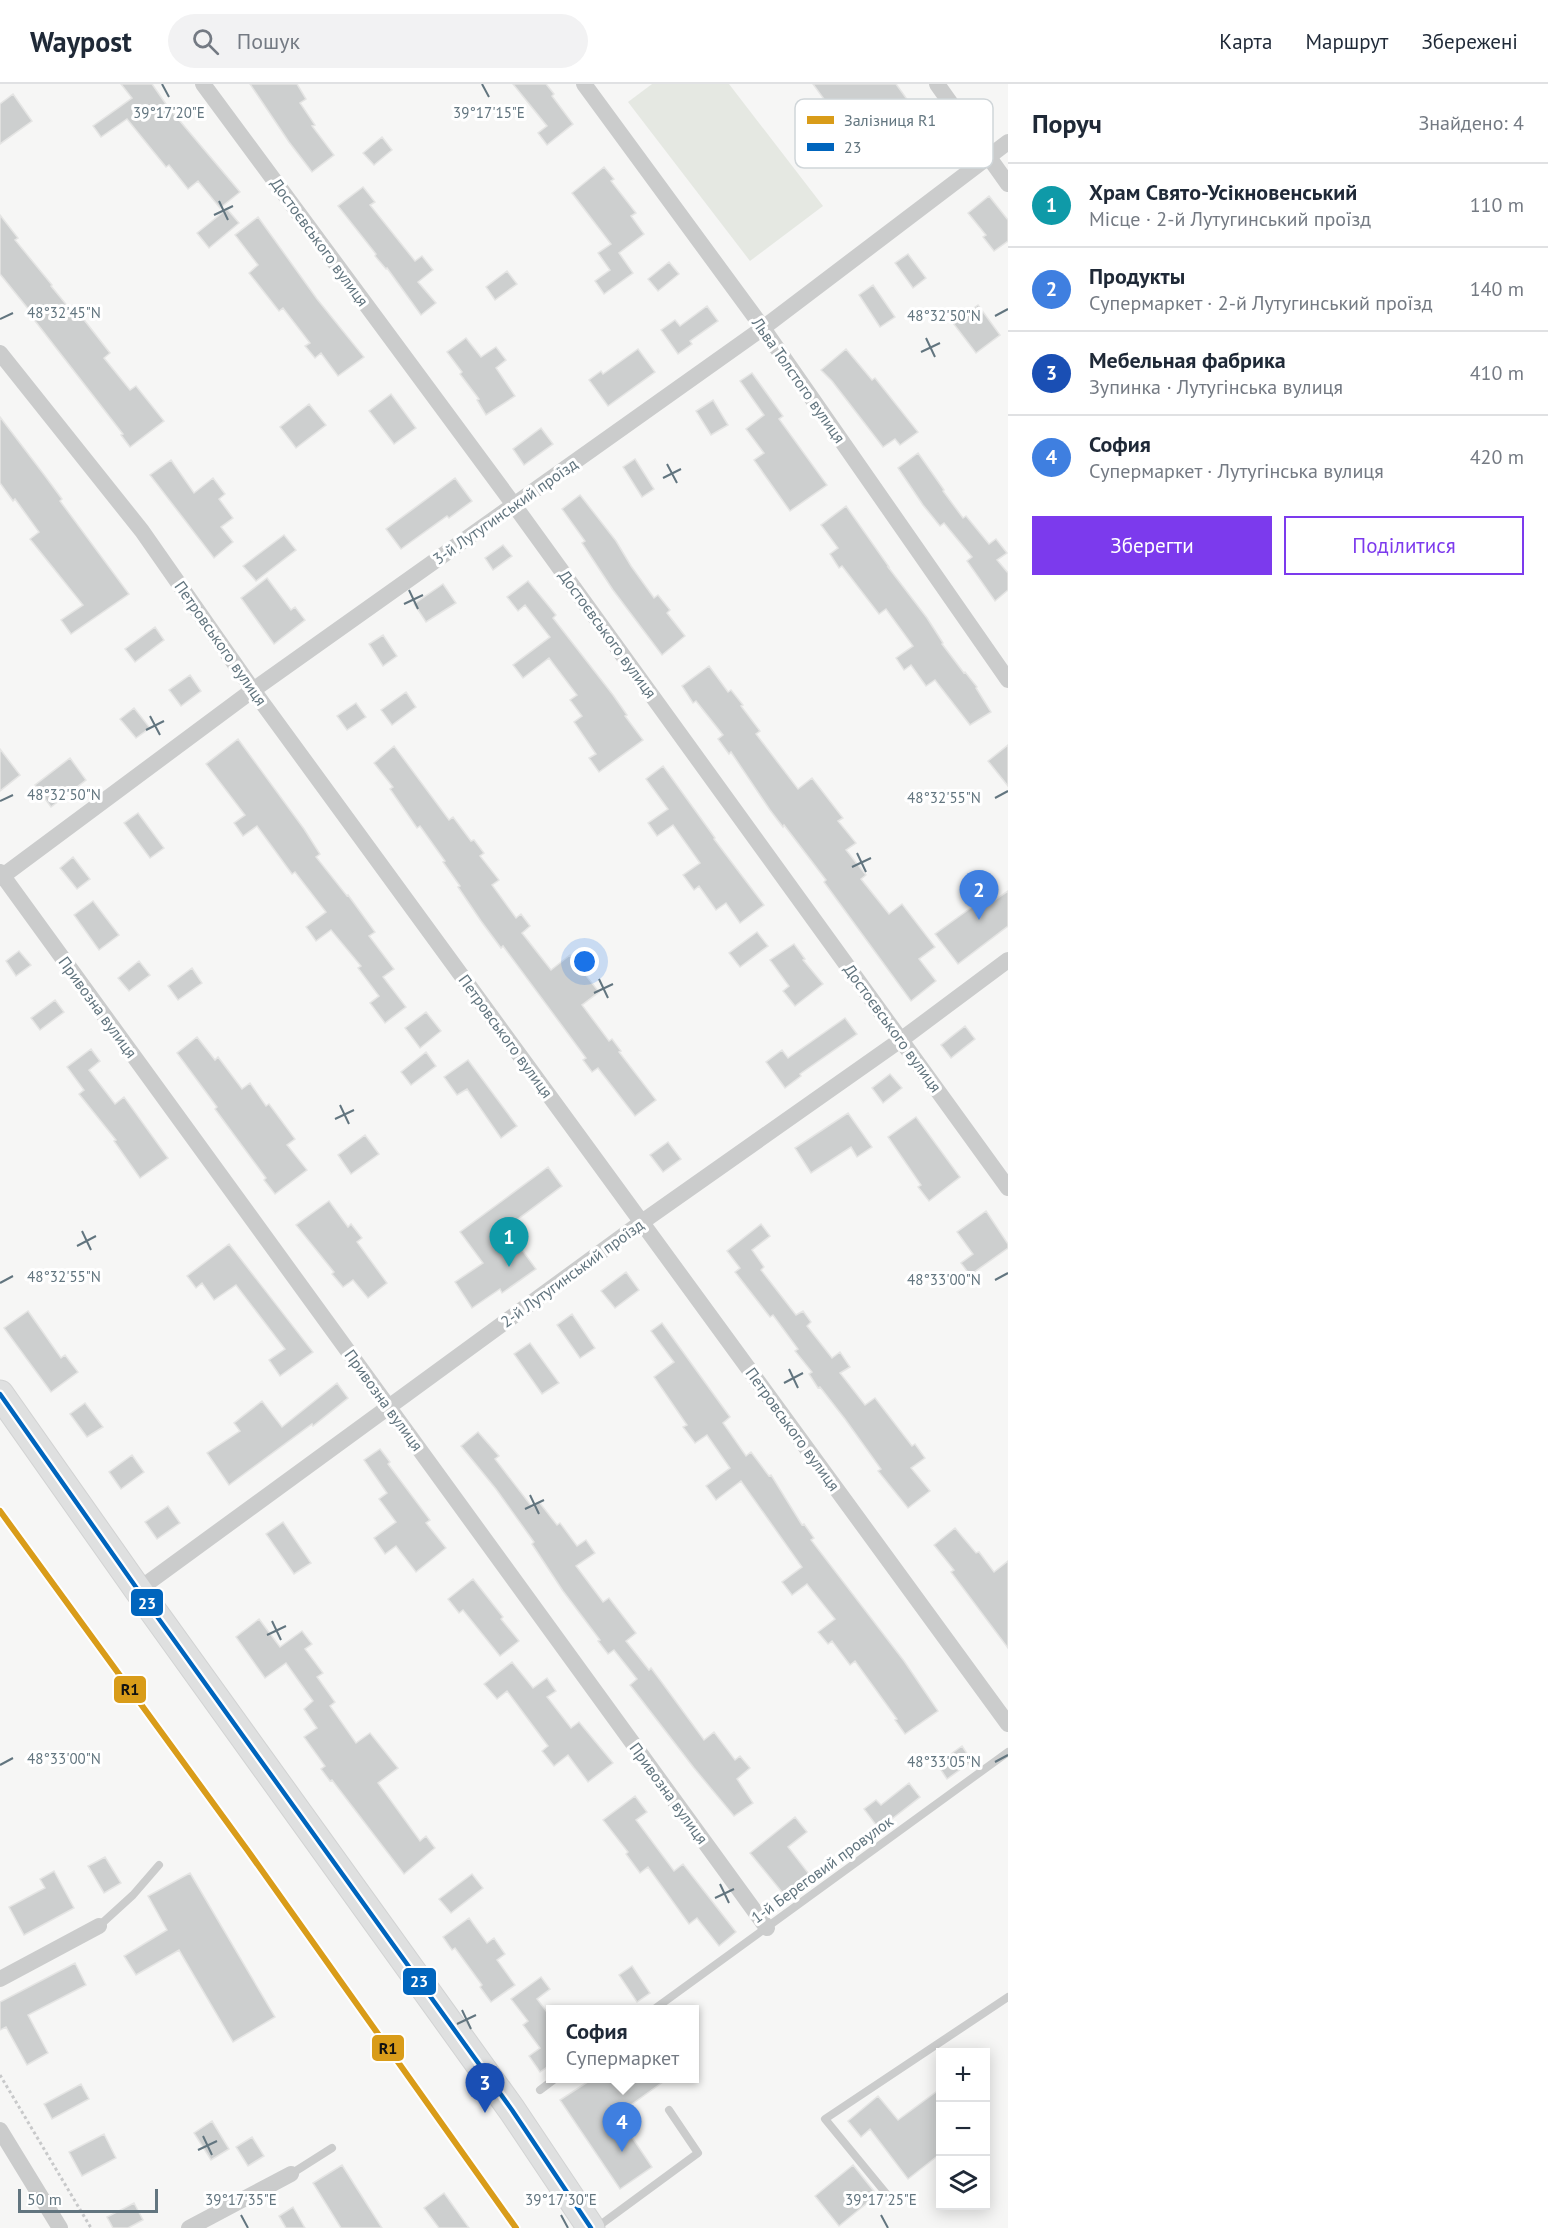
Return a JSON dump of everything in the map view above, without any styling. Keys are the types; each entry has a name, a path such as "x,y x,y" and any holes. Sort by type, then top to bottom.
{"main road":[{"path":"0,1394 512,2110 591,2228"}],"street":[{"name":"Достоєвського вулиця","path":"203,84 514,505 1008,1188"},
{"name":"Льва Толстого вулиця","path":"584,84 764,328 1008,680"},
{"path":"937,84 947,99"},
{"name":"3-й Лутугинський проїзд","path":"993,153 1008,142"},
{"path":"993,164 1008,184"},
{"name":"3-й Лутугинський проїзд","path":"1,875 254,690 764,328 974,168"},
{"name":"Петровського вулиця","path":"0,352 142,531 254,690 1008,1724"},
{"name":"Привозна вулиця","path":"1,875 767,1928"},
{"name":"2-й Лутугинський проїзд","path":"138,1590 642,1222 902,1039 1008,960"},
{"path":"0,1979 99,1926"},
{"path":"0,2130 60,2228"},
{"path":"189,2228 291,2174"}],"lane":[{"name":"1-й Береговий провулок","path":"660,2005 1008,1752"},
{"path":"99,1926 133,1895 159,1864"},
{"path":"890,2197 825,2119 1008,1997"},
{"path":"540,2090 550,2083"},
{"path":"596,2228 698,2153 669,2110"},
{"path":"291,2174 332,2148"}],"path":[{"path":"0,2075 91,2228"}],"shaded area":[{"path":"652,84 729,84 823,206 750,261 628,102"}],"building":[{"path":"121,84 152,84 168,107 240,192 220,208 198,181 188,189 169,165 166,167 127,119 101,137 93,126 132,98"},
{"path":"250,84 297,84 306,99 300,103 315,125 312,126 334,155 312,172"},
{"path":"513,84 546,84 573,124 547,145 538,133 547,126"},
{"path":"813,84 896,84 907,99 824,99"},
{"path":"13,94 32,121 0,144 0,104"},
{"path":"382,137 392,150 374,165 363,153"},
{"path":"604,167 614,179 611,181 636,213 631,216 644,234 619,253 633,273 604,294 595,281 610,270 598,253 611,244 572,193"},
{"path":"363,187 375,202 370,205 415,261 422,256 433,270 418,282 436,303 421,315 338,206"},
{"path":"989,196 1008,220 1008,241 994,251 983,237 986,235 968,213"},
{"path":"227,209 239,223 209,248 197,233"},
{"path":"0,215 18,238 15,240 51,286 78,319 81,316 110,353 104,358 130,390 136,386 164,421 130,447 121,435 123,434 0,274"},
{"path":"258,217 317,299 364,357 338,376 321,353 315,358 305,346 310,343 283,308 279,311 249,273 258,265 235,235"},
{"path":"908,254 926,278 913,288 895,263"},
{"path":"669,262 679,274 658,291 648,279"},
{"path":"507,271 517,284 495,300 486,287"},
{"path":"873,285 895,317 880,327 859,295"},
{"path":"978,305 1000,335 976,353 953,323"},
{"path":"707,306 718,321 690,341 692,344 678,354 661,330 675,320 680,326"},
{"path":"466,338 481,357 496,347 506,360 496,368 515,396 486,415 477,400 479,399 447,352"},
{"path":"638,349 655,372 608,406 589,380 601,371 603,374"},
{"path":"846,349 872,380 875,378 918,432 900,445 895,439 883,447 821,370"},
{"path":"752,373 783,416 779,419 827,485 790,511 754,460 764,453 746,429 764,415 740,381"},
{"path":"391,394 416,428 394,444 369,411"},
{"path":"713,400 728,425 711,435 696,411"},
{"path":"309,404 326,425 296,448 280,427"},
{"path":"0,417 62,499 60,501 129,594 71,634 61,620 83,605 30,539 39,532 0,483"},
{"path":"541,428 553,444 524,465 513,449"},
{"path":"918,453 963,518 966,516 989,544 996,539 1007,553 997,560 1008,573 1008,590 995,601 967,561 972,557 944,523 940,526 898,468"},
{"path":"635,459 654,489 642,497 623,467"},
{"path":"171,460 194,493 213,478 225,494 219,499 233,518 221,527 233,542 214,558 150,475"},
{"path":"455,478 472,501 401,549 386,529"},
{"path":"580,495 616,541 654,598 658,595 670,610 667,613 685,636 662,655 613,590 582,543 585,541 562,509"},
{"path":"846,506 927,618 942,644 977,687 991,712 970,725 935,680 926,686 911,665 904,670 896,658 913,646 886,609 879,614 842,566 839,568 830,554 838,548 821,525"},
{"path":"284,535 296,550 256,581 243,566"},
{"path":"503,545 512,556 493,570 485,558"},
{"path":"267,578 291,610 295,607 305,620 274,644 241,598"},
{"path":"528,581 556,615 553,618 613,695 643,740 599,772 589,758 596,754 574,722 582,716 570,700 577,695 549,658 523,678 513,665 550,637 525,605 518,611 507,597"},
{"path":"443,584 456,603 426,622 414,604"},
{"path":"155,627 164,640 135,662 125,649"},
{"path":"383,635 397,656 383,666 369,644"},
{"path":"709,666 728,692 731,690 743,705 741,706 760,731 756,734 798,789 812,778 843,818 838,821 856,843 846,850 866,875 861,879 889,914 902,904 935,947 919,959 936,981 911,1001 824,882 826,880 770,810 731,752 729,754 718,739 723,735 696,701 693,703 682,686"},
{"path":"190,675 201,691 181,706 169,690"},
{"path":"406,692 416,707 392,725 381,710"},
{"path":"356,703 366,717 347,730 337,716"},
{"path":"134,708 150,728 136,738 120,719"},
{"path":"238,739 304,829 320,854 316,857 375,932 369,936 394,969 383,977 406,1007 385,1023 370,1003 379,996 358,968 361,966 331,930 316,941 306,927 326,912 295,872 292,874 257,826 243,836 234,823 245,815 206,764"},
{"path":"1008,745 1008,786 988,761"},
{"path":"394,746 449,820 453,817 471,841 474,840 484,853 480,856 499,880 492,885 516,918 521,914 530,926 522,933 551,970 570,955 599,992 582,1005 609,1041 612,1039 621,1051 619,1052 656,1100 635,1116 598,1068 592,1072 583,1060 586,1058 503,946 501,948 481,921 443,862 445,861 420,826 417,828 390,789 393,787 374,763"},
{"path":"0,749 20,775 0,791"},
{"path":"70,758 86,780 51,807 35,785"},
{"path":"663,766 764,905 740,923 726,903 716,910 699,886 694,890 683,875 700,863 673,825 657,836 648,823 668,809 646,779"},
{"path":"138,813 164,848 150,858 124,823"},
{"path":"73,857 90,879 77,889 60,868"},
{"path":"1008,891 1008,926 958,964 935,934 979,902 983,908"},
{"path":"93,901 119,935 99,950 74,915"},
{"path":"757,932 768,946 740,967 729,953"},
{"path":"794,944 805,959 803,960 823,984 795,1006 783,991 789,986 770,960"},
{"path":"19,951 31,965 16,976 6,961"},
{"path":"139,961 150,975 129,991 118,978"},
{"path":"192,968 202,983 178,1000 168,986"},
{"path":"55,1000 64,1012 40,1030 31,1018"},
{"path":"426,1012 441,1031 420,1048 405,1028"},
{"path":"845,1018 857,1034 800,1074 801,1076 785,1088 766,1062 782,1050 788,1058"},
{"path":"965,1026 975,1039 951,1058 941,1045"},
{"path":"197,1037 215,1060 218,1057 242,1089 250,1083 266,1106 269,1104 295,1139 287,1145 307,1170 275,1194 264,1180 266,1178 215,1109 217,1107 177,1053"},
{"path":"91,1049 100,1061 89,1070 115,1104 124,1097 168,1158 140,1178 114,1141 116,1140 79,1094 84,1090 67,1067"},
{"path":"426,1052 436,1066 411,1085 401,1072"},
{"path":"468,1060 517,1126 501,1138 467,1089 457,1095 444,1077"},
{"path":"890,1074 902,1088 883,1103 872,1088"},
{"path":"848,1113 872,1147 857,1157 851,1147 811,1173 795,1148"},
{"path":"916,1117 960,1177 929,1201 918,1187 921,1185 888,1137"},
{"path":"365,1135 379,1154 351,1174 338,1155"},
{"path":"668,1142 681,1159 663,1172 650,1155"},
{"path":"548,1167 562,1186 506,1228 536,1269 502,1293 500,1289 472,1308 455,1282 483,1263 460,1232"},
{"path":"329,1201 348,1227 351,1224 362,1238 357,1242 387,1283 368,1298 353,1280 343,1287 332,1274 334,1272 296,1225"},
{"path":"986,1211 1008,1244 1008,1248 970,1275 961,1263 973,1254 957,1232"},
{"path":"761,1224 770,1236 752,1250 764,1267 761,1270 796,1315 803,1311 811,1322 807,1326 832,1358 840,1352 850,1367 840,1373 865,1405 875,1398 912,1446 915,1444 925,1458 911,1468 930,1491 908,1508 878,1471 881,1469 845,1419 820,1387 818,1388 809,1374 812,1372 795,1351 798,1349 773,1315 770,1317 735,1272 740,1268 727,1251"},
{"path":"229,1244 313,1352 280,1376 269,1360 285,1349 236,1285 214,1300 202,1283 196,1288 187,1276"},
{"path":"626,1272 639,1290 615,1308 601,1291"},
{"path":"28,1311 61,1358 65,1355 78,1372 51,1392 4,1328"},
{"path":"572,1314 595,1348 580,1358 557,1325"},
{"path":"662,1323 730,1417 723,1423 746,1456 751,1452 769,1476 771,1475 802,1525 804,1524 814,1538 811,1540 904,1661 938,1711 905,1734 895,1720 897,1719 855,1661 850,1665 832,1641 828,1644 818,1632 835,1619 807,1584 792,1595 782,1582 802,1567 741,1481 716,1500 706,1486 730,1468 707,1435 695,1443 683,1427 687,1425 654,1377 674,1362 651,1331"},
{"path":"530,1343 559,1383 542,1394 514,1354"},
{"path":"337,1383 348,1398 313,1426 312,1424 229,1485 207,1453 240,1431 234,1423 262,1401 282,1427"},
{"path":"85,1403 103,1427 87,1437 70,1414"},
{"path":"478,1432 499,1456 495,1459 532,1507 539,1502 557,1525 560,1523 577,1546 586,1540 595,1553 576,1566 603,1602 609,1598 636,1633 626,1641 649,1670 651,1668 704,1740 714,1732 735,1760 740,1756 750,1768 737,1779 753,1803 734,1816 630,1685 637,1679 614,1650 608,1654 598,1641 600,1640 563,1591 532,1544 534,1542 496,1489 461,1446"},
{"path":"380,1449 390,1462 388,1464 430,1520 426,1523 446,1548 416,1572 396,1546 385,1554 374,1538 396,1522 379,1499 387,1493 364,1460"},
{"path":"132,1455 144,1472 121,1489 109,1472"},
{"path":"168,1506 180,1523 157,1539 145,1522"},
{"path":"283,1522 311,1563 294,1574 266,1534"},
{"path":"955,1528 976,1553 979,1552 994,1572 1008,1561 1008,1648 951,1572 954,1570 934,1545"},
{"path":"473,1579 519,1641 500,1656 463,1610 459,1613 448,1599"},
{"path":"259,1619 280,1647 302,1631 312,1644 305,1649 323,1673 317,1677 335,1702 330,1706 356,1743 370,1733 398,1768 378,1783 420,1841 426,1836 435,1848 404,1874 332,1780 330,1781 321,1769 325,1766 304,1737 317,1728 304,1709 313,1701 286,1663 265,1678 236,1637"},
{"path":"512,1662 533,1688 547,1678 556,1691 547,1697 571,1728 579,1722 613,1763 588,1782 568,1755 554,1766 542,1751 548,1746 507,1691 497,1699 484,1684"},
{"path":"962,1746 972,1761 947,1779 937,1764"},
{"path":"909,1783 920,1797 879,1829 864,1809 876,1800 881,1805"},
{"path":"635,1796 647,1812 636,1820 674,1871 683,1864 736,1932 719,1946 697,1918 689,1924 648,1867 640,1873 626,1854 628,1852 603,1820"},
{"path":"795,1817 807,1832 788,1847 812,1878 786,1897 750,1853"},
{"path":"105,1857 121,1883 104,1893 88,1866"},
{"path":"54,1871 74,1908 24,1935 9,1907 45,1888 40,1879"},
{"path":"190,1873 275,2017 233,2042 179,1950 136,1975 124,1956 167,1930 148,1896"},
{"path":"472,1874 483,1888 451,1913 439,1899"},
{"path":"469,1918 487,1943 494,1938 505,1954 497,1960 515,1985 491,2002 480,1987 482,1985 455,1948 452,1950 443,1937"},
{"path":"75,1963 86,1985 28,2015 48,2053 27,2065 6,2027 0,2030 0,2002"},
{"path":"632,1966 650,1993 637,2002 619,1975"},
{"path":"541,1977 550,1989 537,1999 546,2011 546,2068 540,2072 529,2056 540,2048 523,2025 528,2021 511,1999"},
{"path":"586,2083 661,2083 617,2115 652,2167 620,2189 560,2100"},
{"path":"81,2084 89,2099 52,2119 44,2104"},
{"path":"936,2092 936,2157 908,2179 870,2129 861,2137 848,2121 878,2096 898,2120"},
{"path":"212,2121 229,2149 211,2160 194,2133"},
{"path":"104,2134 116,2158 82,2176 69,2152"},
{"path":"252,2137 264,2156 248,2166 236,2147"},
{"path":"342,2165 382,2228 341,2228 313,2183"},
{"path":"853,2165 877,2195 839,2226 815,2196"},
{"path":"444,2193 469,2228 439,2228 424,2208"},
{"path":"134,2203 143,2220 128,2228 113,2228 107,2217"},
{"path":"293,2207 305,2228 286,2228 279,2216"}],"rail line":[{"name":"R1","path":"0,1511 248,1851 516,2228"}],"transit line":[{"name":"23","path":"0,1394 512,2110 591,2228"}],"place":[{"name":"Продукты","path":"979,920"},
{"name":"Храм Свято-Усікновенський","path":"509,1267"},
{"name":"Мебельная фабрика","path":"485,2113"},
{"name":"София","path":"622,2152"}]}
